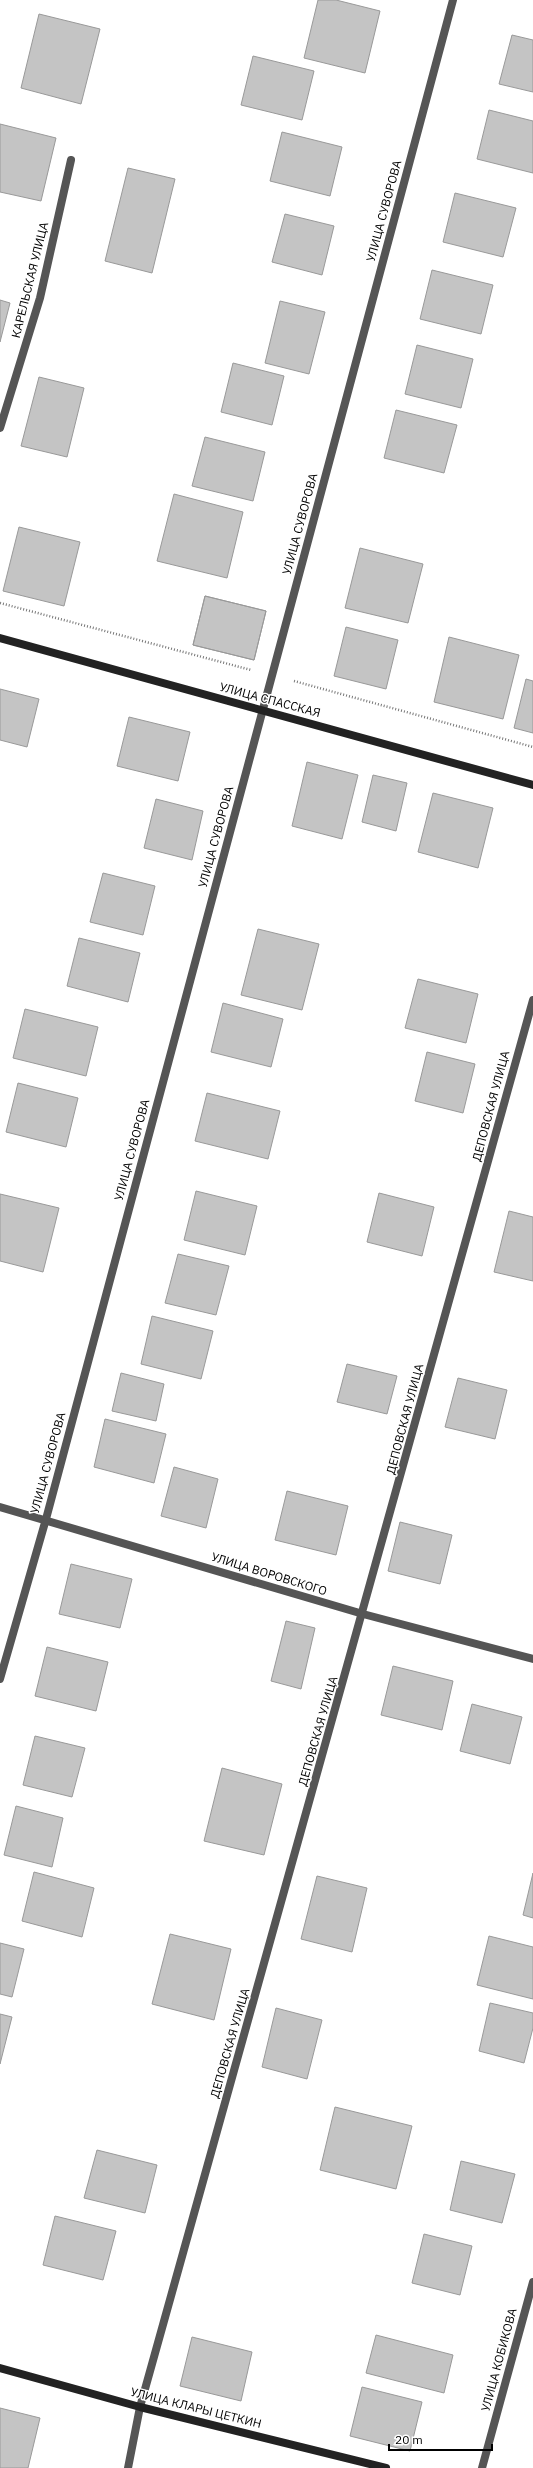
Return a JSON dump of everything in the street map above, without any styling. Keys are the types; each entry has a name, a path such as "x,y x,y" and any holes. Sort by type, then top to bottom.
{"street":[{"name":"УЛИЦА СУВОРОВА","path":"0,1679 46,1519 453,0"},
{"name":"КАРЕЛЬСКАЯ УЛИЦА","path":"0,428 40,298 71,160"},
{"name":"УЛИЦА СПАССКАЯ","path":"0,638 533,785"},
{"name":"ДЕПОВСКАЯ УЛИЦА","path":"128,2468 140,2407 363,1614 533,1000"},
{"name":"УЛИЦА ВОРОВСКОГО","path":"0,1507 46,1519 363,1614 533,1659"},
{"name":"УЛИЦА КОБИКОВА","path":"482,2468 533,2282"},
{"name":"УЛИЦА КЛАРЫ ЦЕТКИН","path":"0,2368 140,2407 386,2468"}],"building":[{"path":"318,0 336,0 380,11 365,73 304,58"},
{"path":"39,14 100,29 81,104 21,88"},
{"path":"512,35 533,40 533,92 499,84"},
{"path":"253,56 314,71 302,120 241,105"},
{"path":"489,110 533,121 533,173 477,159"},
{"path":"0,124 56,138 41,201 0,192"},
{"path":"282,132 342,147 330,196 270,181"},
{"path":"128,168 175,179 152,273 105,261"},
{"path":"455,193 516,208 503,257 443,242"},
{"path":"285,214 334,226 322,275 272,262"},
{"path":"432,270 493,285 481,334 420,319"},
{"path":"0,300 10,303 0,342"},
{"path":"280,301 325,312 309,374 265,363"},
{"path":"417,345 473,359 461,408 405,394"},
{"path":"233,363 284,376 272,425 221,412"},
{"path":"39,377 84,388 67,457 21,446"},
{"path":"396,410 457,425 444,473 384,458"},
{"path":"205,437 265,452 253,501 192,486"},
{"path":"174,494 243,512 227,578 157,561"},
{"path":"19,527 80,542 64,606 3,591"},
{"path":"360,548 423,564 408,623 345,608"},
{"path":"205,596 266,611 254,660 193,645"},
{"path":"205,596 266,611 254,660 193,645"},
{"path":"346,627 398,640 386,689 334,676"},
{"path":"449,637 519,655 503,719 434,702"},
{"path":"526,679 533,681 533,733 514,728"},
{"path":"0,689 39,699 27,747 0,740"},
{"path":"129,717 190,732 178,781 117,766"},
{"path":"307,762 358,775 342,839 292,826"},
{"path":"373,775 407,783 396,831 362,822"},
{"path":"433,793 493,808 478,868 418,852"},
{"path":"156,799 203,811 192,860 144,848"},
{"path":"103,873 155,886 143,935 90,922"},
{"path":"258,929 319,944 302,1010 241,995"},
{"path":"79,938 140,953 128,1002 67,986"},
{"path":"418,979 478,994 466,1043 405,1028"},
{"path":"223,1003 283,1019 271,1067 211,1052"},
{"path":"25,1009 98,1027 86,1076 13,1058"},
{"path":"427,1052 475,1064 463,1113 415,1101"},
{"path":"18,1083 78,1098 66,1147 6,1132"},
{"path":"207,1093 280,1111 268,1159 195,1141"},
{"path":"196,1191 257,1206 245,1255 184,1240"},
{"path":"379,1193 434,1207 422,1256 367,1242"},
{"path":"0,1194 59,1208 43,1272 0,1261"},
{"path":"509,1211 533,1217 533,1281 494,1272"},
{"path":"178,1254 229,1266 216,1315 165,1303"},
{"path":"152,1316 213,1331 201,1379 141,1364"},
{"path":"347,1364 397,1376 387,1414 337,1402"},
{"path":"121,1373 164,1384 156,1421 112,1411"},
{"path":"458,1378 507,1390 495,1439 445,1427"},
{"path":"105,1419 166,1434 154,1483 94,1467"},
{"path":"174,1467 218,1479 206,1528 161,1516"},
{"path":"287,1491 348,1506 336,1555 275,1540"},
{"path":"400,1522 452,1535 440,1584 388,1571"},
{"path":"71,1564 132,1579 120,1628 59,1614"},
{"path":"286,1621 315,1628 301,1689 271,1681"},
{"path":"47,1647 108,1662 96,1711 35,1696"},
{"path":"393,1666 453,1681 442,1730 381,1715"},
{"path":"472,1704 522,1717 510,1764 460,1751"},
{"path":"35,1736 85,1748 72,1797 23,1785"},
{"path":"222,1768 282,1784 264,1855 204,1841"},
{"path":"16,1806 63,1818 52,1867 4,1855"},
{"path":"34,1872 94,1888 82,1937 22,1921"},
{"path":"533,1873 533,1918 523,1915"},
{"path":"317,1876 367,1888 352,1952 301,1939"},
{"path":"170,1934 231,1949 214,2020 152,2004"},
{"path":"489,1936 533,1947 533,1999 477,1985"},
{"path":"0,1943 24,1949 12,1997 0,1994"},
{"path":"490,2003 533,2013 533,2028 524,2063 479,2051"},
{"path":"276,2008 322,2020 307,2079 262,2067"},
{"path":"0,2014 12,2017 0,2064"},
{"path":"335,2107 412,2126 396,2189 320,2170"},
{"path":"97,2150 157,2165 145,2213 84,2198"},
{"path":"461,2161 515,2174 502,2223 450,2210"},
{"path":"55,2216 116,2231 103,2280 43,2265"},
{"path":"424,2234 472,2246 460,2295 412,2283"},
{"path":"376,2335 453,2355 444,2393 366,2373"},
{"path":"192,2337 252,2352 241,2401 180,2386"},
{"path":"362,2387 422,2402 410,2451 350,2436"},
{"path":"0,2408 40,2418 28,2468 0,2468"}]}
